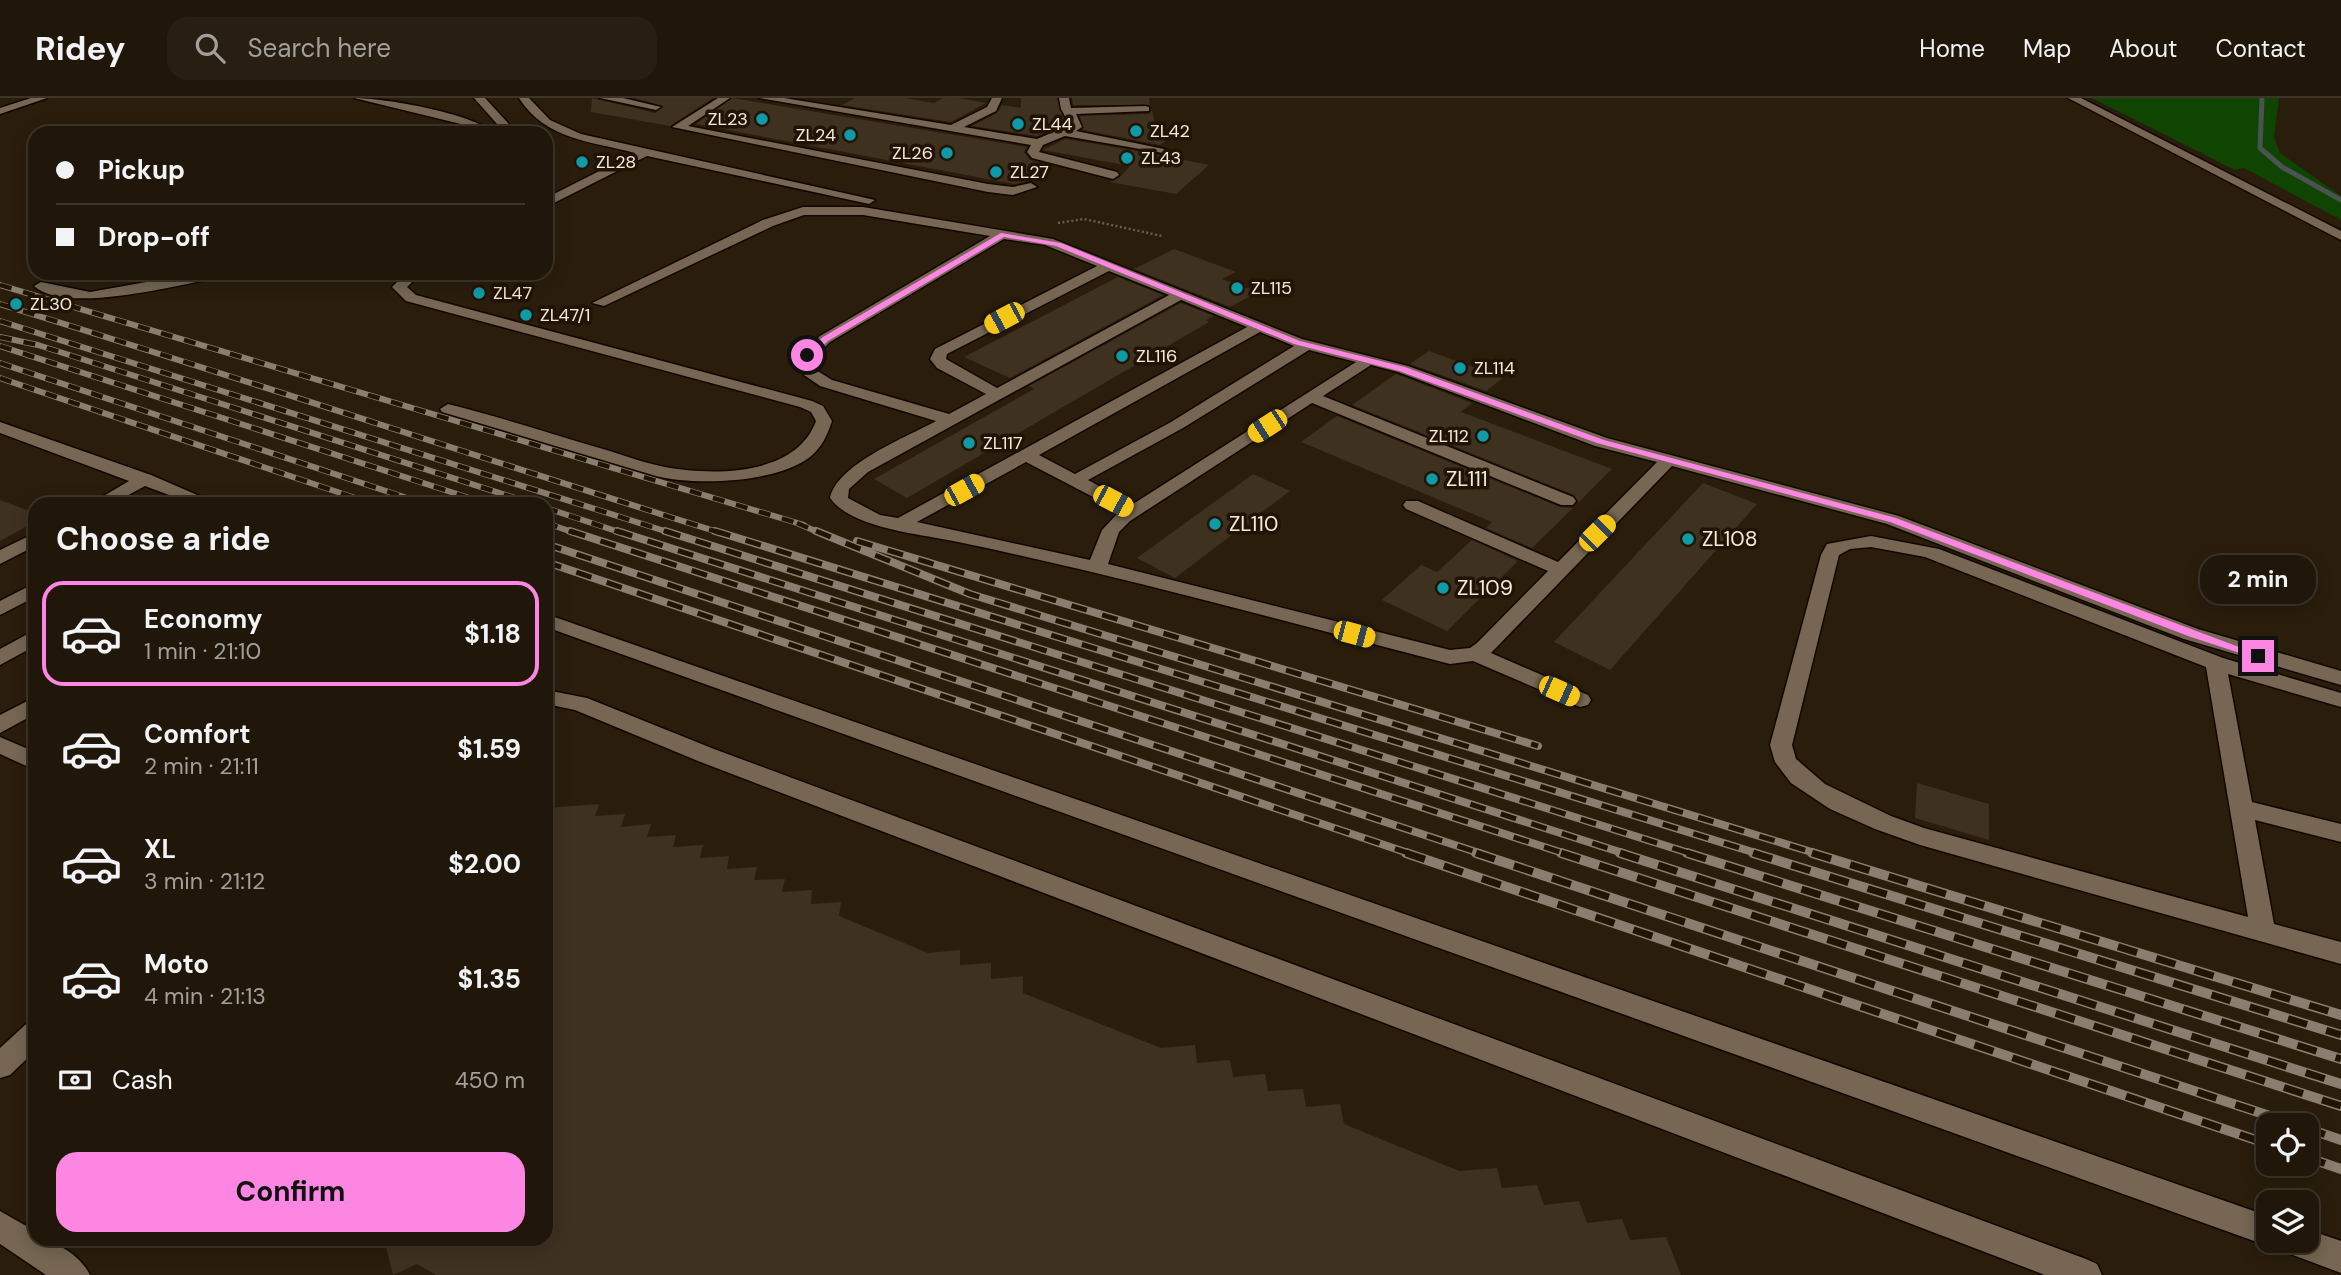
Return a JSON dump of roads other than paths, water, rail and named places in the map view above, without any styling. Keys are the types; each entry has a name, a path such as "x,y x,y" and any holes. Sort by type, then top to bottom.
{"street":[{"path":"0,111 42,98"},
{"path":"359,98 477,126"},
{"path":"479,98 505,126"},
{"path":"524,98 538,117 550,126"},
{"path":"605,98 656,107"},
{"path":"725,98 678,127 988,188 1013,191 1031,187"},
{"path":"764,98 1038,143 1069,133 1163,150"},
{"path":"950,130 994,106 997,98"},
{"path":"1065,98 1067,111 1077,124 1069,133"},
{"path":"2070,104 2091,107 2341,236"},
{"path":"973,105 985,112"},
{"path":"1067,111 1145,109"},
{"path":"553,128 645,152 908,208"},
{"path":"1038,143 1033,152 1036,156 1113,175"},
{"path":"553,199 645,152"},
{"path":"599,303 768,223 803,211 863,211 1058,244 1306,345 1402,369 1601,442 1873,514 2191,634 2341,678"},
{"path":"951,420 826,383 809,372 807,355 825,339 1003,234"},
{"path":"999,395 942,365 938,359 940,352 1110,265"},
{"path":"41,286 68,294 90,296 180,280"},
{"path":"406,280 399,287 411,298 806,404 817,410 824,421 813,446 775,468 690,475 662,472 448,409"},
{"path":"1180,295 862,468 841,487 839,498 845,506 868,517 1097,567 1435,655 1450,657 1475,654 1580,700"},
{"path":"901,524 1258,327"},
{"path":"1074,481 1177,425 1306,345"},
{"path":"1097,567 1111,530 1133,512 1368,360"},
{"path":"1311,397 1567,501"},
{"path":"0,427 191,497"},
{"path":"1026,455 1133,512"},
{"path":"1475,654 1669,460"},
{"path":"112,497 145,479"},
{"path":"1412,505 1561,570"},
{"path":"2341,700 2216,663 1923,550 1879,541 1844,544 1835,548 1830,555 1781,745 1782,755 1790,769 1805,783 1836,801 1920,836 2341,954"},
{"path":"0,558 28,543"},
{"path":"0,609 28,593"},
{"path":"553,622 2256,1227"},
{"path":"0,658 28,641"},
{"path":"2216,663 2263,932"},
{"path":"553,698 579,703 706,755 2085,1275"},
{"path":"0,725 28,708"},
{"path":"0,745 28,759"},
{"path":"2241,808 2341,833"},
{"path":"0,1066 28,1040"},
{"path":"0,1226 28,1245"},
{"path":"30,1246 74,1275"},
{"path":"2319,1248 2341,1256"}],"waterway":[{"path":"2262,98 2260,148 2282,167 2341,200"}],"railway":[{"path":"6,287 0,285 804,525"},
{"path":"0,304 721,533"},
{"path":"0,321 671,533"},
{"path":"0,337 38,345 512,497"},
{"path":"0,346 466,497"},
{"path":"0,363 404,497"},
{"path":"0,378 352,497"},
{"path":"553,510 622,533"},
{"path":"797,523 820,533"},
{"path":"553,525 575,533"},
{"path":"570,531 1566,854"},
{"path":"617,531 1626,854"},
{"path":"665,531 1692,854"},
{"path":"715,531 1759,854"},
{"path":"816,531 970,594 1818,854"},
{"path":"857,541 1538,746"},
{"path":"553,546 1482,854"},
{"path":"553,564 1411,854"},
{"path":"1406,853 2256,1140"},
{"path":"1476,853 2261,1113"},
{"path":"1561,853 2341,1106"},
{"path":"1620,853 2341,1084"},
{"path":"1687,853 2341,1059"},
{"path":"1753,853 2341,1035"},
{"path":"1812,853 2341,1015"},
{"path":"2319,1132 2341,1140"},
{"path":"2319,1161 2341,1169"}],"place":[{"name":"ZL23","path":"762,119"},
{"name":"ZL44","path":"1018,124"},
{"name":"ZL42","path":"1136,131"},
{"name":"ZL24","path":"850,135"},
{"name":"ZL26","path":"947,153"},
{"name":"ZL43","path":"1127,158"},
{"name":"ZL28","path":"582,162"},
{"name":"ZL27","path":"996,172"},
{"name":"ZL115","path":"1237,288"},
{"name":"ZL47","path":"479,293"},
{"name":"ZL30","path":"16,304"},
{"name":"ZL47/1","path":"526,315"},
{"name":"ZL116","path":"1122,356"},
{"name":"ZL114","path":"1460,368"},
{"name":"ZL112","path":"1483,436"},
{"name":"ZL117","path":"969,443"},
{"name":"ZL111","path":"1432,479"},
{"name":"ZL110","path":"1215,524"},
{"name":"ZL108","path":"1688,539"},
{"name":"ZL109","path":"1443,588"}]}
